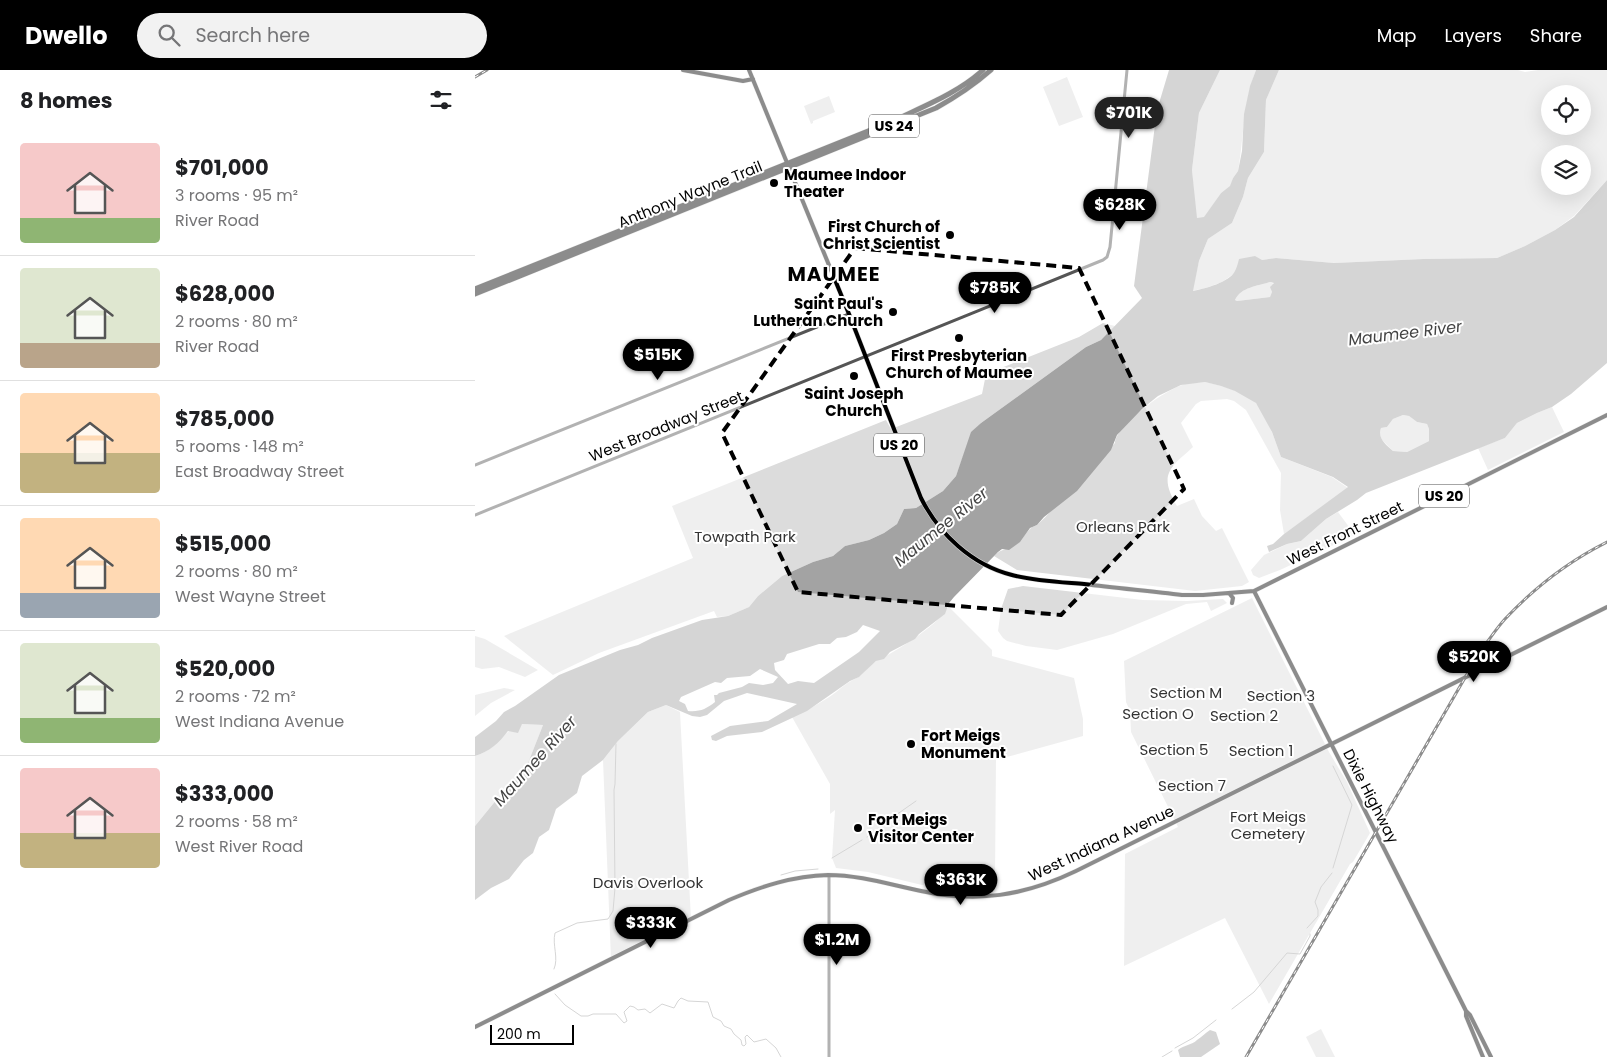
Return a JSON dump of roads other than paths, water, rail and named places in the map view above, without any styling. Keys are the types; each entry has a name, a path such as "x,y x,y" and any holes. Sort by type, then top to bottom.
{"highway":[{"name":"Anthony Wayne Trail","path":"475,294 924,107 951,92 983,70"},
{"name":"Anthony Wayne Trail","path":"475,289 936,108 979,81 991,70"}],"main road":[{"path":"683,70 743,81 753,79"},
{"name":"US 20","path":"749,70 849,314 917,490 926,508 942,530 967,553 995,568 1010,574 1029,578 1175,594 1203,595 1255,591"},
{"name":"West Front Street","path":"1255,591 1607,415"},
{"name":"Dixie Highway","path":"1255,591 1466,1011 1470,1015 1491,1057"},
{"path":"1229,593 1233,600 1232,603"},
{"name":"West Indiana Avenue","path":"475,1027 729,900 757,888 784,880 829,875 854,877 957,897 995,896 1028,890 1067,876 1607,607"},
{"name":"Dixie Highway","path":"1466,1011 1466,1016 1483,1057"}],"street":[{"name":"West Broadway Street","path":"475,515 1101,262 1108,253 1127,70"},
{"path":"475,465 849,314"},
{"path":"829,875 829,1057"}],"water":[{"name":"Maumee River","path":"1169,70 1220,70 1199,113 1192,170 1197,218 1204,217 1221,193 1230,186 1238,171 1242,151 1244,114 1250,86 1256,70 1279,70 1266,100 1264,152 1248,178 1243,197 1232,223 1208,239 1199,261 1193,291 1222,282 1236,270 1239,259 1255,256 1262,260 1276,258 1334,263 1497,258 1525,246 1555,230 1574,217 1607,180 1607,363 1571,394 1552,407 1517,423 1505,438 1366,493 1326,519 1301,541 1287,544 1269,552 1267,546 1273,544 1348,487 1333,477 1281,457 1272,432 1256,403 1235,391 1205,382 1181,385 1158,396 1142,409 1117,435 1111,450 1077,491 1044,517 1037,525 1030,528 1020,542 1009,550 1002,549 998,552 954,597 949,603 945,614 915,639 890,652 884,659 876,661 859,677 850,681 807,711 762,732 727,736 716,741 712,740 711,736 730,726 768,721 797,704 747,693 724,701 707,715 700,717 692,716 666,705 648,712 618,741 603,760 582,776 577,793 556,809 549,830 539,837 533,853 524,860 509,879 491,888 475,900 475,826 515,781 528,763 543,725 522,724 518,733 508,731 493,746 475,756 475,737 496,721 504,712 559,675 702,620 728,616 749,607 758,596 782,576 813,562 833,556 845,546 869,540 884,533 897,524 904,509 916,508 943,491 956,476 971,432 1086,347 1101,340 1142,298 1134,286 1157,110","holes":["1270,282 1274,283 1270,287 1272,292 1270,297 1235,300 1241,292","1403,415 1409,416 1417,422 1427,424 1429,441 1407,452 1393,451 1380,435 1381,428 1387,427 1393,419","863,625 880,631 859,652 814,683 798,681 788,684 775,670 774,663 784,660 787,654 819,644 830,644 837,638 846,637 857,632","760,669 778,677 773,683 763,685 749,683 742,687 714,695 715,702 699,710 688,711 685,704 679,701 681,697 715,682 721,683 727,678 750,676"]},
{"path":"1210,1030 1216,1032 1220,1044 1201,1057 1180,1057 1178,1050 1195,1042"}],"waterway":[{"path":"554,969 556,960 555,933 577,923 608,919 613,911 615,888 614,790 616,744"},
{"path":"1333,766 1352,805 1333,868"},
{"path":"867,837 916,801"},
{"path":"832,858 862,840"},
{"path":"781,875 795,871 818,869"},
{"path":"1307,928 1318,916 1315,902 1321,887 1332,873"},
{"path":"1232,1009 1254,992 1287,953 1300,954 1310,934"},
{"path":"555,994 565,1005 581,1016 616,1014 624,1023 627,1021 624,1012 630,1006 638,1010 645,1009 650,1013 662,1004 674,1008 681,998 688,1001 708,1002 713,1017 731,1029 741,1040 742,1045 746,1044 745,1037 747,1035 754,1042 766,1039 776,1048 781,1057"},
{"path":"1175,1048 1193,1038 1216,1020"},
{"path":"1162,1057 1172,1051"}],"railway":[{"path":"475,77 487,70"},
{"path":"1246,1057 1481,650 1505,619 1540,586 1579,558 1607,542"}],"place":[{"name":"Maumee Indoor Theater","path":"774,183"},
{"name":"First Church of Christ Scientist","path":"950,235"},
{"name":"Saint Paul's Lutheran Church","path":"893,312"},
{"name":"First Presbyterian Church of Maumee","path":"959,338"},
{"name":"Saint Joseph Church","path":"854,376"},
{"name":"Fort Meigs Monument","path":"911,744"},
{"name":"Fort Meigs Visitor Center","path":"858,828"}],"district":[{"name":"MAUMEE","path":"834,274"}],"park label":[{"name":"Orleans Park","path":"1123,526"},
{"name":"Towpath Park","path":"745,536"},
{"name":"Section M","path":"1186,692"},
{"name":"Section 3","path":"1281,695"},
{"name":"Section O","path":"1158,713"},
{"name":"Section 2","path":"1244,715"},
{"name":"Section 5","path":"1174,749"},
{"name":"Section 1","path":"1261,750"},
{"name":"Section 7","path":"1192,785"},
{"name":"Fort Meigs Cemetery","path":"1268,824"},
{"name":"Davis Overlook","path":"648,882"}]}
